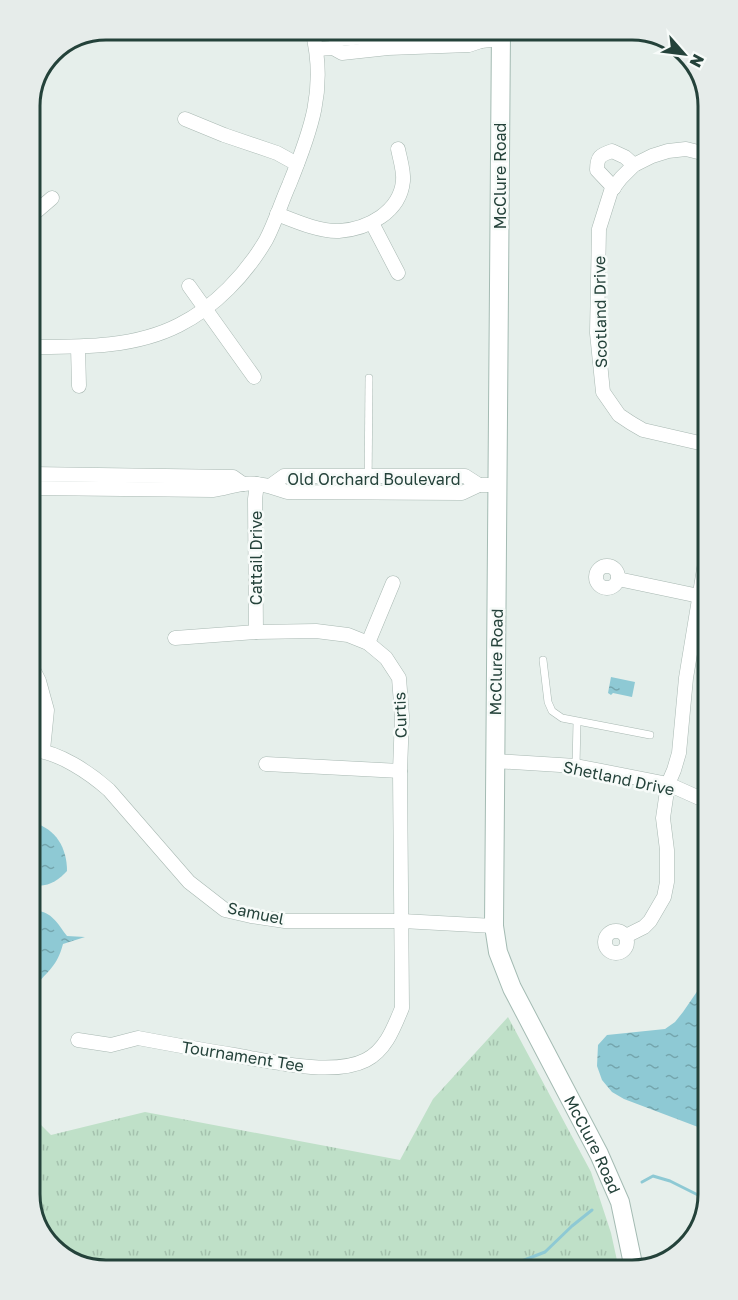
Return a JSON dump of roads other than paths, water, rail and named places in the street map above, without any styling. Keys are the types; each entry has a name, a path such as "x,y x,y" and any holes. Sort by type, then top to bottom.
{"street":[{"path":"41,347 114,345 153,336 180,325 206,308 228,289 255,257 267,238 311,125 317,98 318,73 315,41"},
{"path":"317,49 333,48 342,53 388,48 469,45 481,41"},
{"name":"McClure Road","path":"501,41 494,926 498,952 512,988 599,1154 620,1202 632,1260"},
{"path":"185,118 224,135 277,153 297,164"},
{"path":"277,214 297,222 338,231 372,223 390,210 399,198 404,180 398,149"},
{"name":"Scotland Drive","path":"698,152 686,149 652,156 634,165 611,191 599,230 597,333 603,392 619,415 643,430 698,443"},
{"path":"614,188 597,170 597,161 602,154 612,151 625,157 634,165"},
{"path":"41,207 52,198"},
{"path":"372,223 398,273"},
{"path":"189,286 254,377"},
{"path":"78,347 79,386"},
{"name":"Old Orchard Boulevard","path":"41,474 233,477 287,492 462,493 479,485 498,485"},
{"name":"Old Orchard Boulevard","path":"41,488 213,490 257,485 284,476 465,476 479,485"},
{"name":"Cattail Drive","path":"256,632 255,499 257,485"},
{"path":"618,579 698,596"},
{"path":"368,643 393,583"},
{"path":"626,936 644,927 650,921 664,897 667,882 667,850 663,818 668,784 679,753 686,678 698,602"},
{"name":"Curtis","path":"175,638 256,632 316,631 348,635 368,643 386,658 399,678 402,716 400,771 402,921"},
{"path":"41,688 47,710 41,737"},
{"name":"Samuel","path":"41,751 76,765 94,777 109,790 189,882 225,910 285,921 402,921 494,926"},
{"name":"Shetland Drive","path":"495,761 576,766 668,784 698,797"},
{"path":"266,764 400,771"},
{"name":"Tournament Tee","path":"78,1040 111,1045 138,1038 304,1068 344,1067 366,1060 389,1038 402,1008 402,921"}],"lane":[{"path":"368,492 369,378"},
{"path":"543,660 548,702 552,711 562,718 577,722 650,735"},
{"path":"576,766 577,722"}],"water":[{"path":"611,677 635,682 632,697 608,693"},
{"path":"41,826 59,841 65,855 67,871 56,880 41,886"},
{"path":"41,911 50,915 67,936 85,937 63,944 55,963 41,980"},
{"path":"698,990 698,1127 624,1099 612,1092 602,1080 597,1066 598,1045 607,1035 665,1029 683,1012"}],"waterway":[{"path":"642,1182 653,1176 670,1181 698,1195"},
{"path":"525,1260 545,1252 592,1210"}]}
